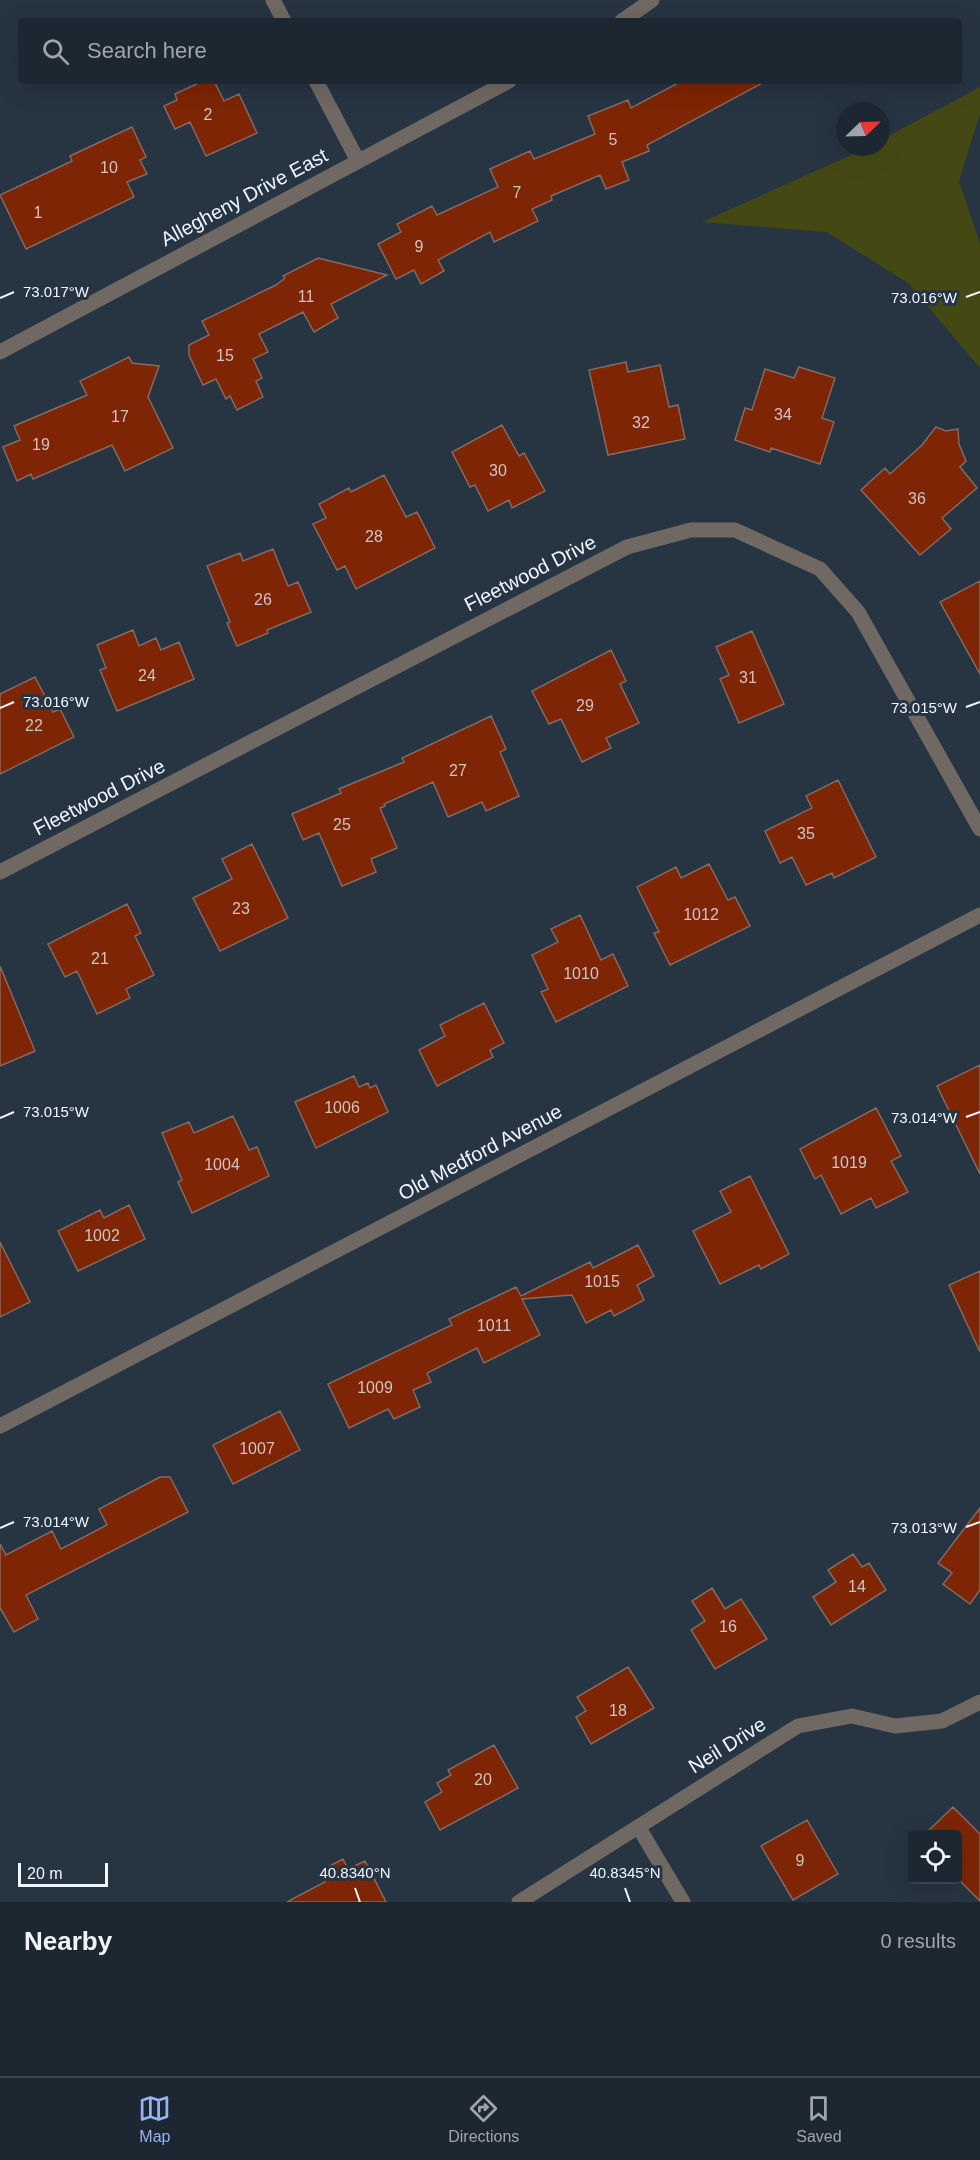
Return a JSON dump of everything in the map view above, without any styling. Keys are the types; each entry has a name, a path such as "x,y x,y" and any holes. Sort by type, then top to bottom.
{"street":[{"path":"273,0 282,18"},
{"path":"626,18 652,0"},
{"path":"318,84 358,161"},
{"name":"Allegheny Drive East","path":"1,348 503,84"},
{"name":"Fleetwood Drive","path":"0,872 627,547 691,530 735,531 820,569 858,612 980,829"},
{"name":"Old Medford Avenue","path":"0,1426 980,915"},
{"name":"Neil Drive","path":"519,1902 798,1726 852,1716 895,1726 942,1721 980,1702"},
{"path":"639,1828 683,1902"}],"green space":[{"path":"980,87 980,113 959,181 980,244 980,368 908,283 827,232 702,222 849,156 890,156 890,135"}],"building":[{"path":"197,84 216,84 224,101 239,94 257,133 206,156 190,122 175,129 164,106 177,100 175,94"},
{"path":"676,84 760,84 647,145 649,151 622,162 629,180 606,189 600,175 551,196 552,200 532,209 538,221 494,242 490,232 438,260 444,271 421,284 414,270 396,279 378,244 401,232 397,224 432,206 437,215 498,187 490,169 530,151 534,159 595,134 588,116 628,100 631,108"},
{"path":"132,127 146,157 140,160 147,174 127,182 134,197 26,249 0,195 72,161 70,156"},
{"path":"318,258 387,275 331,304 338,318 314,332 303,312 259,334 268,352 253,359 262,378 256,381 263,397 237,410 230,396 226,399 216,379 203,385 189,355 189,345 209,335 202,321 276,285 285,278 283,276"},
{"path":"129,357 132,363 159,366 148,397 173,448 125,471 112,445 33,479 31,474 17,481 3,447 20,440 14,426 87,395 80,381"},
{"path":"626,362 628,372 660,365 669,407 678,405 685,439 608,455 589,370"},
{"path":"799,367 835,378 822,418 834,422 820,464 771,448 770,452 735,440 745,408 752,410 765,369 794,378"},
{"path":"502,425 519,456 524,453 545,491 512,508 509,500 488,511 475,485 470,487 452,452"},
{"path":"936,427 946,431 958,429 959,444 966,461 960,467 977,488 942,518 951,529 920,555 861,490 885,468 890,474 922,445"},
{"path":"384,475 406,517 417,512 435,548 356,589 345,566 337,570 313,524 326,518 319,504 349,488 351,492"},
{"path":"273,549 288,586 298,582 311,612 267,630 268,633 237,646 227,623 230,622 207,566 240,553 243,561"},
{"path":"980,581 980,674 940,602"},
{"path":"133,630 139,646 156,638 161,650 179,642 194,679 117,711 100,670 106,668 97,645"},
{"path":"752,631 784,704 739,723 720,679 729,675 716,647"},
{"path":"611,650 626,681 620,684 639,723 606,738 611,748 582,762 561,719 549,724 532,691"},
{"path":"35,677 53,712 60,709 74,737 0,774 0,694"},
{"path":"491,716 506,749 500,752 519,796 486,811 482,802 448,817 433,782 384,804 385,806 380,808 397,848 371,859 376,872 342,886 319,833 303,840 292,814 341,793 339,789 404,762 402,758"},
{"path":"838,780 876,857 834,878 832,873 806,885 792,857 780,863 765,831 812,808 806,796"},
{"path":"252,844 288,918 220,951 193,898 232,879 222,859"},
{"path":"709,864 728,900 735,897 750,926 670,965 654,933 659,932 637,887 676,867 681,878"},
{"path":"127,904 141,933 135,936 154,975 126,989 130,998 97,1014 77,971 65,977 48,944"},
{"path":"580,915 601,960 613,954 628,986 556,1022 541,992 548,989 532,955 558,942 551,929"},
{"path":"0,966 35,1051 0,1066"},
{"path":"484,1003 504,1043 490,1050 493,1057 437,1086 419,1050 445,1036 440,1025"},
{"path":"980,1065 980,1174 937,1086"},
{"path":"354,1076 359,1087 368,1083 370,1088 376,1085 388,1112 316,1148 295,1102"},
{"path":"876,1108 901,1156 891,1161 908,1192 876,1208 871,1198 841,1214 821,1175 815,1179 800,1149"},
{"path":"233,1116 249,1150 257,1147 269,1176 192,1213 178,1182 182,1180 162,1133 189,1122 194,1133"},
{"path":"750,1176 789,1254 761,1269 759,1265 720,1284 693,1231 731,1212 720,1191"},
{"path":"129,1205 145,1239 78,1271 58,1231 100,1210 104,1218"},
{"path":"0,1242 30,1302 0,1317"},
{"path":"638,1245 654,1276 637,1285 644,1300 614,1316 611,1310 586,1323 572,1295 522,1299 540,1335 484,1363 477,1348 427,1373 431,1382 413,1390 420,1407 394,1419 388,1409 349,1428 328,1384 452,1325 449,1319 516,1287 521,1296 590,1262 593,1268"},
{"path":"980,1271 980,1352 949,1285"},
{"path":"280,1411 300,1450 233,1484 213,1445"},
{"path":"160,1477 170,1477 188,1512 26,1595 38,1619 14,1632 0,1608 0,1544 6,1555 52,1531 61,1549 107,1525 99,1509"},
{"path":"980,1508 980,1590 970,1604 943,1584 952,1573 938,1563"},
{"path":"853,1554 862,1567 869,1563 886,1590 831,1625 813,1597 836,1582 828,1570"},
{"path":"712,1588 725,1609 741,1599 767,1639 715,1669 691,1630 705,1621 692,1601"},
{"path":"628,1667 654,1708 591,1744 576,1717 586,1711 577,1697"},
{"path":"494,1745 518,1788 440,1830 425,1802 442,1792 437,1783 451,1775 448,1770"},
{"path":"953,1807 980,1834 980,1901 962,1883 962,1830 929,1830"},
{"path":"807,1820 838,1874 793,1900 761,1846"},
{"path":"343,1859 348,1869 365,1861 386,1902 287,1902 325,1882 320,1871"}]}
